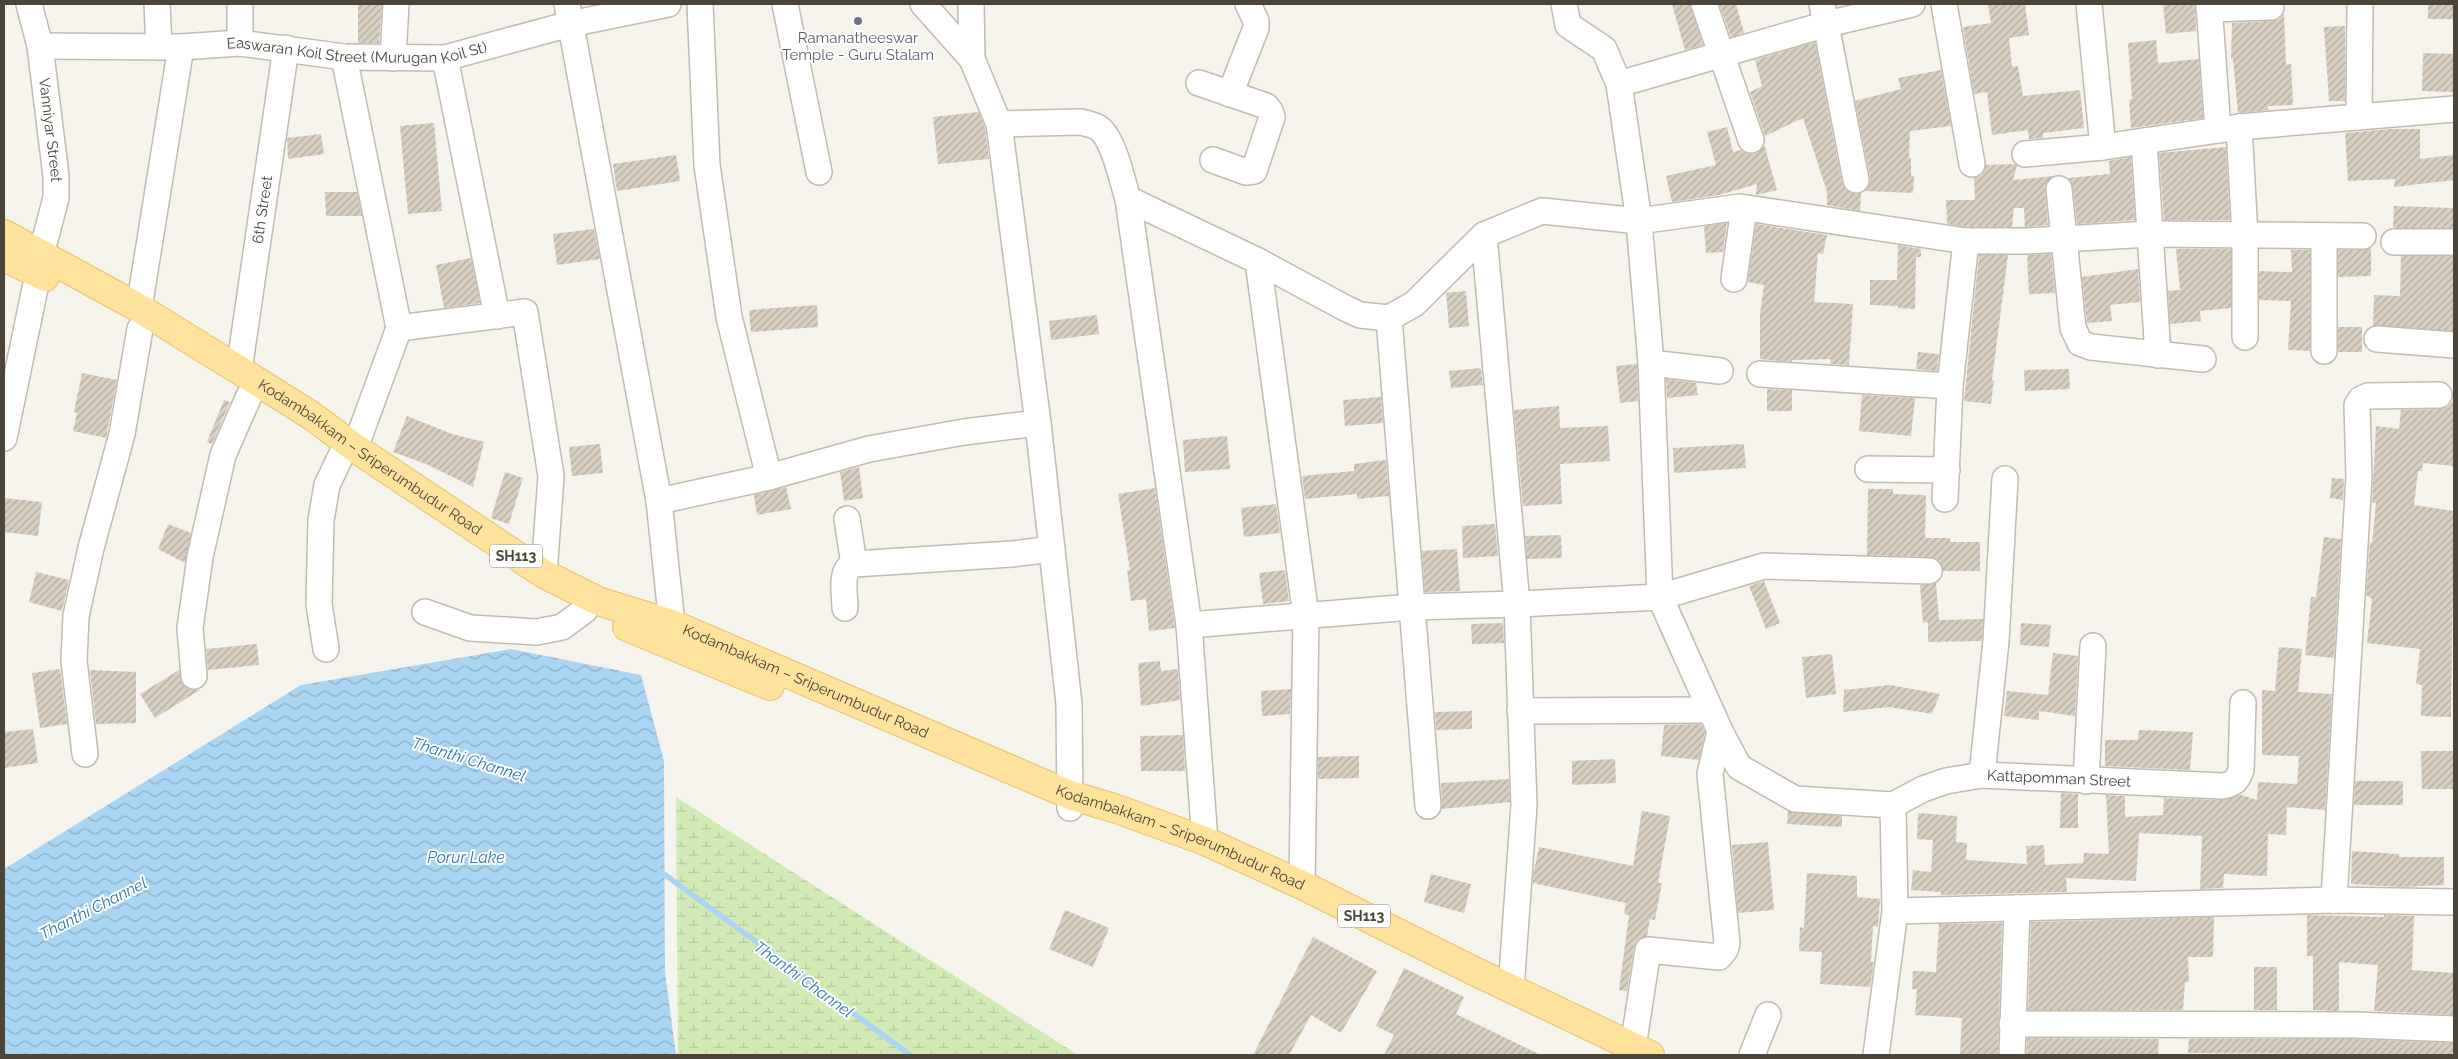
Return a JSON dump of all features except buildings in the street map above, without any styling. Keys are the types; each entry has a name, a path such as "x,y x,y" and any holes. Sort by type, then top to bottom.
{"main road":[{"name":"Kodambakkam – Sriperumbudur Road","path":"4,234 40,264 139,319 239,370 312,416 347,449 536,588 585,610 716,654 1199,855 1633,1053"},
{"name":"Kodambakkam – Sriperumbudur Road","path":"4,257 40,264"},
{"name":"Kodambakkam – Sriperumbudur Road","path":"139,319 249,396 347,449 544,574 598,601 672,624 716,654"},
{"name":"Kodambakkam – Sriperumbudur Road","path":"1070,802 1114,808 1205,841 1302,885 1511,989 1633,1053"}],"street":[{"name":"Vanniyar Street","path":"4,438 56,191 40,46 29,4"},
{"path":"85,754 74,661 76,616 91,548 122,434 139,319 170,47 157,4"},
{"path":"240,4 240,43"},
{"path":"393,58 396,4"},
{"path":"700,4 706,165 729,317 769,477"},
{"path":"785,4 819,172"},
{"path":"923,4 972,59 999,124 1038,423 1069,704 1070,802"},
{"path":"971,4 972,59"},
{"path":"1230,94 1256,28 1256,21 1248,4"},
{"path":"1564,4 1568,25 1604,48 1619,84 1639,221 1651,363 1660,597 1715,720 1739,767 1794,799 1893,805 1895,911 1876,1055"},
{"path":"1704,4 1751,140"},
{"path":"1619,84 1722,54 1824,14 1912,4"},
{"path":"1944,4 1972,164"},
{"path":"2089,4 2103,147"},
{"path":"2358,117 2360,4"},
{"name":"Easwaran Koil Street (Murugan Koil St)","path":"40,46 170,47 240,43 344,57 445,58 569,14 654,5"},
{"path":"2245,337 2245,236 2209,6 2271,7"},
{"path":"569,14 659,501 672,624"},
{"path":"1824,14 1856,180"},
{"name":"6th Street","path":"239,370 286,48"},
{"path":"326,649 319,604 321,520 327,485 347,449 399,328 344,57"},
{"path":"445,58 497,316"},
{"path":"1199,84 1266,106 1270,111 1272,122 1254,171 1246,172 1213,160"},
{"path":"2025,154 2103,147 2228,128 2454,109"},
{"path":"999,124 1080,122 1092,124 1102,130 1109,141 1128,199 1189,625 1205,841"},
{"path":"2144,141 2158,355"},
{"path":"2059,189 2073,328 2080,343 2091,347 2202,359"},
{"path":"1128,199 1258,261 1360,315 1389,318 1414,304 1484,235 1542,211 1639,221 1744,208 1966,241 2026,241 2150,234 2363,236"},
{"path":"1734,279 1744,208"},
{"path":"1484,235 1517,604 1524,805 1511,989"},
{"path":"2324,236 2324,351"},
{"path":"1945,499 1950,386 1966,241"},
{"path":"2394,242 2454,242"},
{"path":"1258,261 1306,616 1302,885"},
{"path":"399,328 525,312 551,476 544,574"},
{"path":"1389,318 1428,806"},
{"path":"2378,340 2454,345"},
{"path":"1651,363 1720,371"},
{"path":"1760,374 1950,386"},
{"path":"2334,900 2359,478 2357,405 2361,398 2368,396 2440,395"},
{"path":"194,676 190,628 200,557 223,456 249,396"},
{"path":"659,501 769,477 869,449 964,432 1038,423"},
{"path":"1868,469 1947,470"},
{"path":"1982,775 1996,642 2005,479"},
{"path":"847,519 854,564"},
{"path":"845,608 844,572 848,566 854,564 1012,554 1052,549"},
{"path":"1189,625 1412,607 1660,597 1764,566 1929,571"},
{"path":"425,612 470,628 537,632 562,627 585,610"},
{"path":"2086,781 2093,646"},
{"name":"Kattapomman Street","path":"1893,805 1923,789 1946,781 1982,775 2222,786 2232,784 2237,780 2241,770 2242,703"},
{"path":"1520,711 1715,720"},
{"path":"1633,1053 1648,950 1719,957 1725,950 1727,943 1710,774 1715,720"},
{"path":"1895,911 2334,900 2454,902"},
{"path":"2012,1055 2017,908"},
{"path":"1752,1055 1768,1015"},
{"path":"2012,1024 2345,1024 2454,1030"}],"green space":[{"path":"676,797 1078,1055 678,1055"}],"water":[{"name":"Porur Lake","path":"511,649 641,675 664,761 665,972 676,1055 4,1055 4,869 301,685"}],"waterway":[{"name":"Thanthi Channel","path":"660,871 910,1055"}],"place":[{"name":"Ramanatheeswar Temple - Guru Stalam","path":"858,21"}]}
